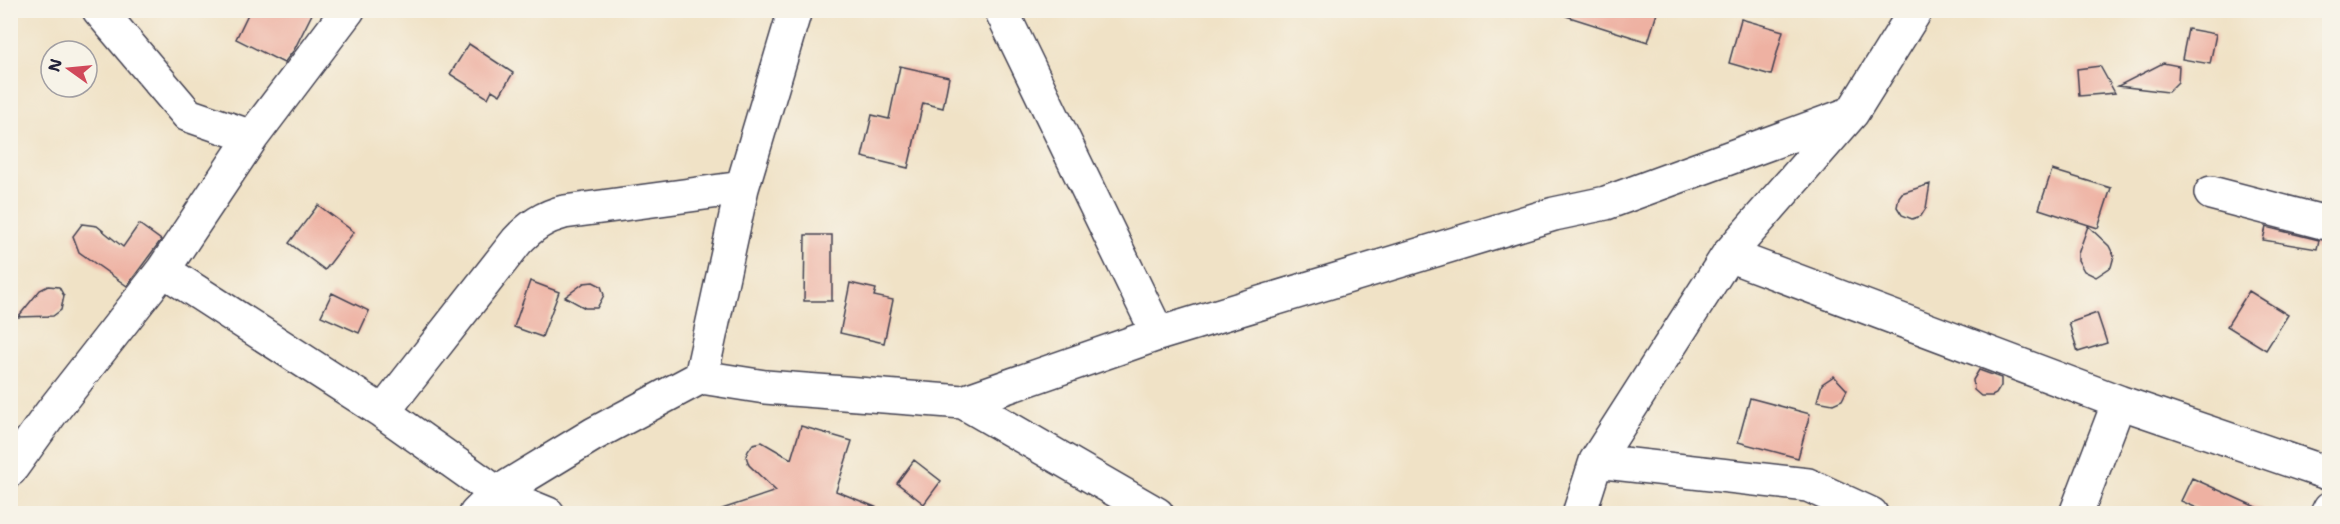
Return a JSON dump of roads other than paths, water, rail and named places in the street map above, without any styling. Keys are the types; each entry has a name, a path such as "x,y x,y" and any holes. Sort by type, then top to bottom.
{"street":[{"path":"99,10 188,115 252,137"},
{"path":"10,470 51,413 163,270 252,137 348,10"},
{"path":"701,377 742,188 795,10"},
{"path":"1001,10 1158,334"},
{"path":"1579,513 1596,461 1728,255 1852,113 1916,10"},
{"path":"487,503 594,434 701,377 765,387 963,402 1158,334 1554,214 1606,203 1852,113"},
{"path":"383,412 517,241 530,227 547,216 742,188"},
{"path":"2211,193 2330,224"},
{"path":"1728,255 2119,402 2330,474"},
{"path":"163,270 383,412 487,503 548,513"},
{"path":"963,402 1157,513"},
{"path":"2076,513 2119,402"},
{"path":"1596,461 1808,485 1871,513"},
{"path":"2327,513 2330,508"}]}
